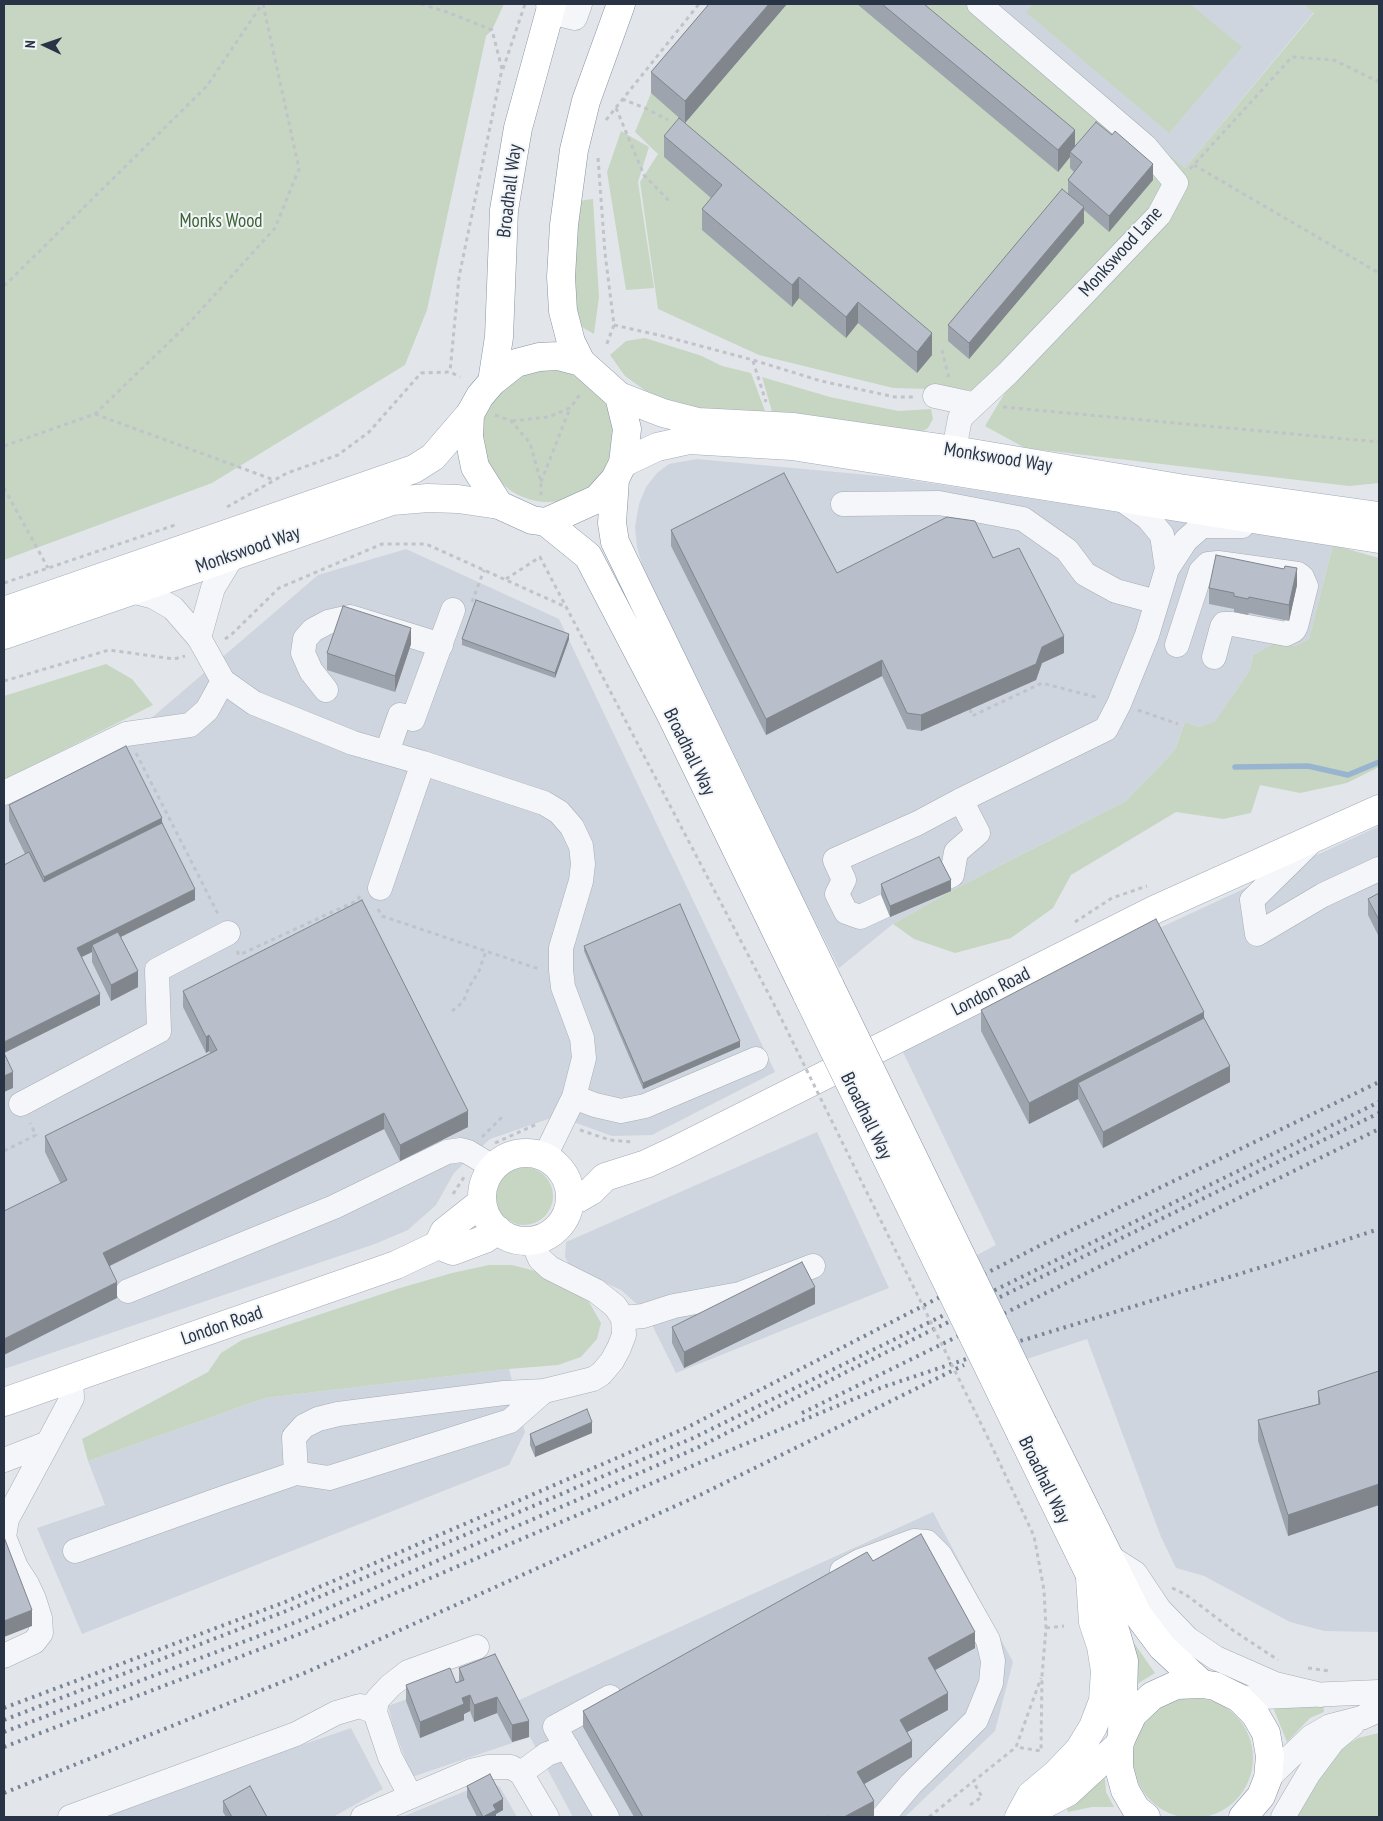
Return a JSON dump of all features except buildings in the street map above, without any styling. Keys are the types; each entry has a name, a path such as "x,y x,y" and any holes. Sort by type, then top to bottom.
{"main road":[{"path":"583,374 571,342 563,311 561,277 564,224 574,150 584,111 621,4"},
{"name":"Broadhall Way","path":"492,382 499,337 504,210 518,128 544,6"},
{"path":"492,382 516,363 538,357 558,356 619,396"},
{"name":"Monkswood Way","path":"4,610 414,469 433,457 480,414 480,396 492,382"},
{"name":"Broadhall Way","path":"619,396 628,429 619,471 612,524 615,542 819,991 1100,1565 1124,1661 1119,1768 1125,1790 1136,1809 1146,1817"},
{"name":"Monkswood Way","path":"619,396 663,413 698,422 794,427 954,450 1180,488 1379,516"},
{"path":"480,414 469,437 475,467 499,505"},
{"name":"Monkswood Way","path":"619,471 657,447 689,440 792,446 1379,539"},
{"path":"544,510 597,498 619,471"},
{"name":"Monkswood Way","path":"4,635 392,501 428,498 458,499 499,505 532,520 544,510"},
{"name":"Broadhall Way","path":"544,510 588,556 670,714 819,991"},
{"name":"London Road","path":"571,1200 591,1191 605,1177 646,1164 674,1151 1156,909 1379,809"},
{"path":"552,1161 566,1176 571,1200 566,1217 557,1230 544,1238 532,1241 516,1240 502,1234 491,1224 482,1202 482,1193 487,1178 499,1162 515,1154 531,1153 605,1177"},
{"name":"London Road","path":"4,1402 396,1265 438,1245 444,1232 482,1202"},
{"path":"438,1245 453,1251 485,1239 498,1230"},
{"name":"Broadhall Way","path":"1100,1565 1123,1586 1138,1615 1162,1647 1202,1684"},
{"path":"1020,1817 1031,1794 1056,1774 1079,1750 1093,1728 1103,1701 1105,1671 1101,1646 1093,1622 1100,1565"},
{"path":"1020,1817 1068,1792 1120,1741 1133,1714 1152,1696 1176,1685 1202,1684 1228,1691 1239,1698 1255,1714 1266,1734 1270,1756 1260,1797 1243,1817"}],"street":[{"path":"544,6 575,18 580,4"},
{"path":"979,4 1145,146 1176,183"},
{"name":"Monkswood Lane","path":"954,450 960,418 972,404 1008,373 1159,215 1176,183"},
{"path":"935,396 972,404"},
{"path":"1121,499 1148,518 1162,535 1167,569"},
{"path":"843,504 939,503 1022,519 1067,550 1085,574 1116,591 1157,602"},
{"path":"961,800 978,833 956,852 952,875 860,917 846,912 837,894 844,880 835,860 918,823 961,800 1106,729 1119,704 1147,635 1167,569 1186,540 1202,526 1294,527"},
{"path":"202,644 213,588 232,557"},
{"path":"1177,645 1201,571 1208,564 1218,563 1298,574 1302,577 1306,586 1294,630 1286,634 1224,624 1214,657"},
{"path":"131,591 154,597 173,608 202,644 223,681 254,703 354,743 423,763 544,803 559,812 572,827 581,846 583,864 561,948 561,970 563,987 582,1038 584,1058 574,1097 548,1148 552,1161"},
{"path":"387,752 400,715 413,719 452,610"},
{"path":"326,690 311,671 304,653 306,639 313,630 328,622 350,617 441,645"},
{"path":"4,794 126,734 190,725 207,710 223,681"},
{"path":"372,899 423,763"},
{"path":"1312,840 1252,900 1257,934 1323,895 1379,870"},
{"path":"21,1104 159,1031 157,970 228,933"},
{"path":"574,1097 595,1105 621,1110 645,1106 756,1059"},
{"path":"128,1291 334,1207 447,1152 461,1150 468,1152 493,1168"},
{"path":"296,1473 294,1437 304,1426 318,1419 338,1414 504,1393 544,1391 593,1379 601,1374 612,1361 624,1336 623,1318 615,1306 596,1291 550,1268 540,1259 532,1241"},
{"path":"623,1318 643,1316 674,1306 740,1294 813,1266"},
{"path":"4,1656 34,1642 41,1633 40,1618 34,1599 16,1567 4,1537 7,1519 72,1398 71,1378"},
{"path":"74,1551 296,1473 329,1478 510,1421 544,1391"},
{"path":"4,1460 48,1443"},
{"path":"820,1582 860,1561 914,1541 927,1542 940,1555 988,1640 993,1661 991,1683 976,1720 911,1784 882,1817"},
{"path":"1100,1565 1135,1573 1159,1609 1188,1639 1216,1658 1275,1684 1321,1695"},
{"path":"410,1796 390,1757 375,1712 377,1700 390,1686 408,1672 477,1647"},
{"path":"607,1817 555,1727 633,1684"},
{"path":"1239,1698 1379,1692"},
{"path":"70,1817 296,1734 336,1713 360,1706 375,1712"},
{"path":"1260,1797 1311,1738 1330,1726 1370,1714"},
{"path":"1283,1817 1309,1773 1333,1741 1370,1714"},
{"path":"521,1772 547,1754 567,1747"},
{"path":"363,1817 471,1771 488,1767 511,1767 521,1772 547,1817"}],"path":[{"path":"4,286 207,86 263,4"},
{"path":"4,446 95,414 191,321 275,228 299,169 263,4"},
{"path":"421,4 492,30 502,70"},
{"path":"603,126 700,4"},
{"path":"450,372 459,277 502,70 544,6"},
{"path":"1176,183 1292,56 1334,60 1379,82"},
{"path":"622,100 645,108 668,120"},
{"path":"616,108 644,175 671,203"},
{"path":"598,155 603,236 614,326 606,346"},
{"path":"1194,165 1379,273"},
{"path":"614,326 667,337 753,360 821,381 895,397 935,396"},
{"path":"753,360 765,399"},
{"path":"219,510 228,507 287,473 338,455 369,432 421,373 450,372 460,377"},
{"path":"541,482 583,374"},
{"path":"972,404 1379,442"},
{"path":"480,414 511,421 548,416 570,408"},
{"path":"95,414 274,480"},
{"path":"511,421 530,443 541,482 544,510"},
{"path":"4,488 48,568"},
{"path":"4,583 183,522"},
{"path":"4,681 109,650 174,659 202,644 232,634 279,588 382,544 426,544 566,607"},
{"path":"505,580 540,557 778,1012 987,1436 1034,1536 1044,1590 1046,1628 1042,1676 1041,1752 1016,1746"},
{"path":"970,709 972,716 1042,683 1119,704 1178,724"},
{"path":"126,734 239,955 358,900 372,899 382,916 551,973 561,970"},
{"path":"1071,926 1112,898 1152,884"},
{"path":"274,939 278,948"},
{"path":"452,1011 463,1002 469,987 479,971 486,951"},
{"path":"4,1151 36,1135 21,1104"},
{"path":"468,1152 504,1115"},
{"path":"1164,1585 1185,1594 1234,1631 1284,1664"},
{"path":"1046,1628 1064,1626"},
{"path":"1302,1667 1337,1671"},
{"path":"929,1817 1016,1746 1042,1676"},
{"path":"970,1805 982,1797 973,1781"}],"shaded area":[{"path":"995,4 1303,4 1314,12 1185,168"},
{"path":"697,459 890,477 1333,545 1309,639 1295,646 1276,642 1253,655 1250,670 1215,723 1199,727 1185,722 1175,750 1126,801 951,891 893,924 839,968 643,568 637,547 635,527 639,504 646,487 657,473 669,464"},
{"path":"406,549 559,619 775,1072 652,1135 612,1136 557,1116 490,1139 454,1173 436,1205 408,1230 375,1244 4,1369 4,799 141,727 318,575"},
{"path":"1379,826 1379,1632 1324,1631 1290,1622 1204,1576 1176,1568 1161,1537 1087,1339 1027,1359 975,1256 996,1245 901,1048"},
{"path":"817,1132 889,1288 676,1373 651,1323 639,1306 621,1290 570,1266 565,1257 566,1242"},
{"path":"509,1369 525,1432 509,1465 82,1634 37,1528 105,1505 88,1461 265,1398"},
{"path":"933,1512 1013,1662 995,1731 905,1817 573,1817 530,1737 412,1777 393,1726 388,1706 495,1667 515,1702"},
{"path":"351,1728 383,1789 333,1817 92,1817"},
{"path":"485,1783 493,1783 500,1787 517,1817 402,1817"}],"green space":[{"name":"Monks Wood","path":"4,4 504,4 492,30 486,36 427,310 405,365 212,483 4,560"},
{"path":"709,4 995,4 1185,168 1314,13 1303,4 1379,4 1379,483 1349,486 1025,448 985,426 1006,391 893,388 759,355 658,309 640,182 658,154 635,132 651,93"},
{"path":"1033,4 1190,4 1242,47 1169,133 1026,12"},
{"path":"621,131 649,147 638,182 654,288 626,290 607,172"},
{"path":"593,199 599,297 594,334 580,326 571,305 578,201"},
{"path":"645,338 702,356 722,366 751,373 768,419 664,404 625,376 610,355 626,341"},
{"path":"548,370 561,371 573,375 595,389 609,411 613,423 613,449 609,461 595,483 573,497 561,501 548,502 535,501 523,497 501,483 487,461 483,449 482,436 483,423 487,411 501,389 523,375 535,371"},
{"path":"762,377 830,397 898,411 931,409 933,419 928,428 920,433 773,415"},
{"path":"1333,545 1379,558 1379,767 1347,783 1300,793 1260,785 1251,813 1223,819 1176,812 1071,875 1053,908 1011,938 955,953 914,939 893,924 951,891 1126,801 1175,750 1185,722 1199,727 1215,722 1250,670 1253,655 1276,642 1295,646 1309,639"},
{"path":"106,664 132,679 153,705 4,780 4,696"},
{"path":"524,1167 535,1169 548,1180 553,1196 551,1207 540,1220 524,1225 513,1223 500,1212 495,1196 497,1185 508,1172"},
{"path":"489,1265 512,1265 543,1273 589,1302 601,1323 597,1339 581,1357 558,1365 509,1369 265,1398 88,1461 82,1439 208,1372 221,1353 242,1340 400,1288 452,1273"},
{"path":"1134,1643 1155,1673 1137,1684"},
{"path":"1193,1698 1216,1702 1236,1715 1249,1735 1253,1758 1249,1781 1236,1801 1216,1814 1193,1818 1170,1814 1150,1801 1137,1781 1133,1758 1137,1735 1150,1715 1170,1702"},
{"path":"1272,1705 1323,1705 1324,1712 1310,1718 1287,1742"},
{"path":"1379,1733 1379,1817 1295,1817 1313,1786 1340,1749 1358,1738"},
{"path":"1105,1778 1106,1792 1114,1807 1092,1807 1068,1812 1066,1805"}],"waterway":[{"path":"1235,767 1308,766 1348,775 1379,762"}],"railway":[{"path":"4,1708 285,1602 688,1427 1041,1245 1379,1082"},
{"path":"4,1720 286,1611 693,1438 1379,1102"},
{"path":"4,1732 296,1622 697,1448 858,1366 1379,1113"},
{"path":"802,1413 1379,1129"},
{"path":"4,1747 302,1633 699,1463 883,1387 1017,1342 1379,1229"},
{"path":"4,1793 307,1672 702,1494 964,1365"}]}
